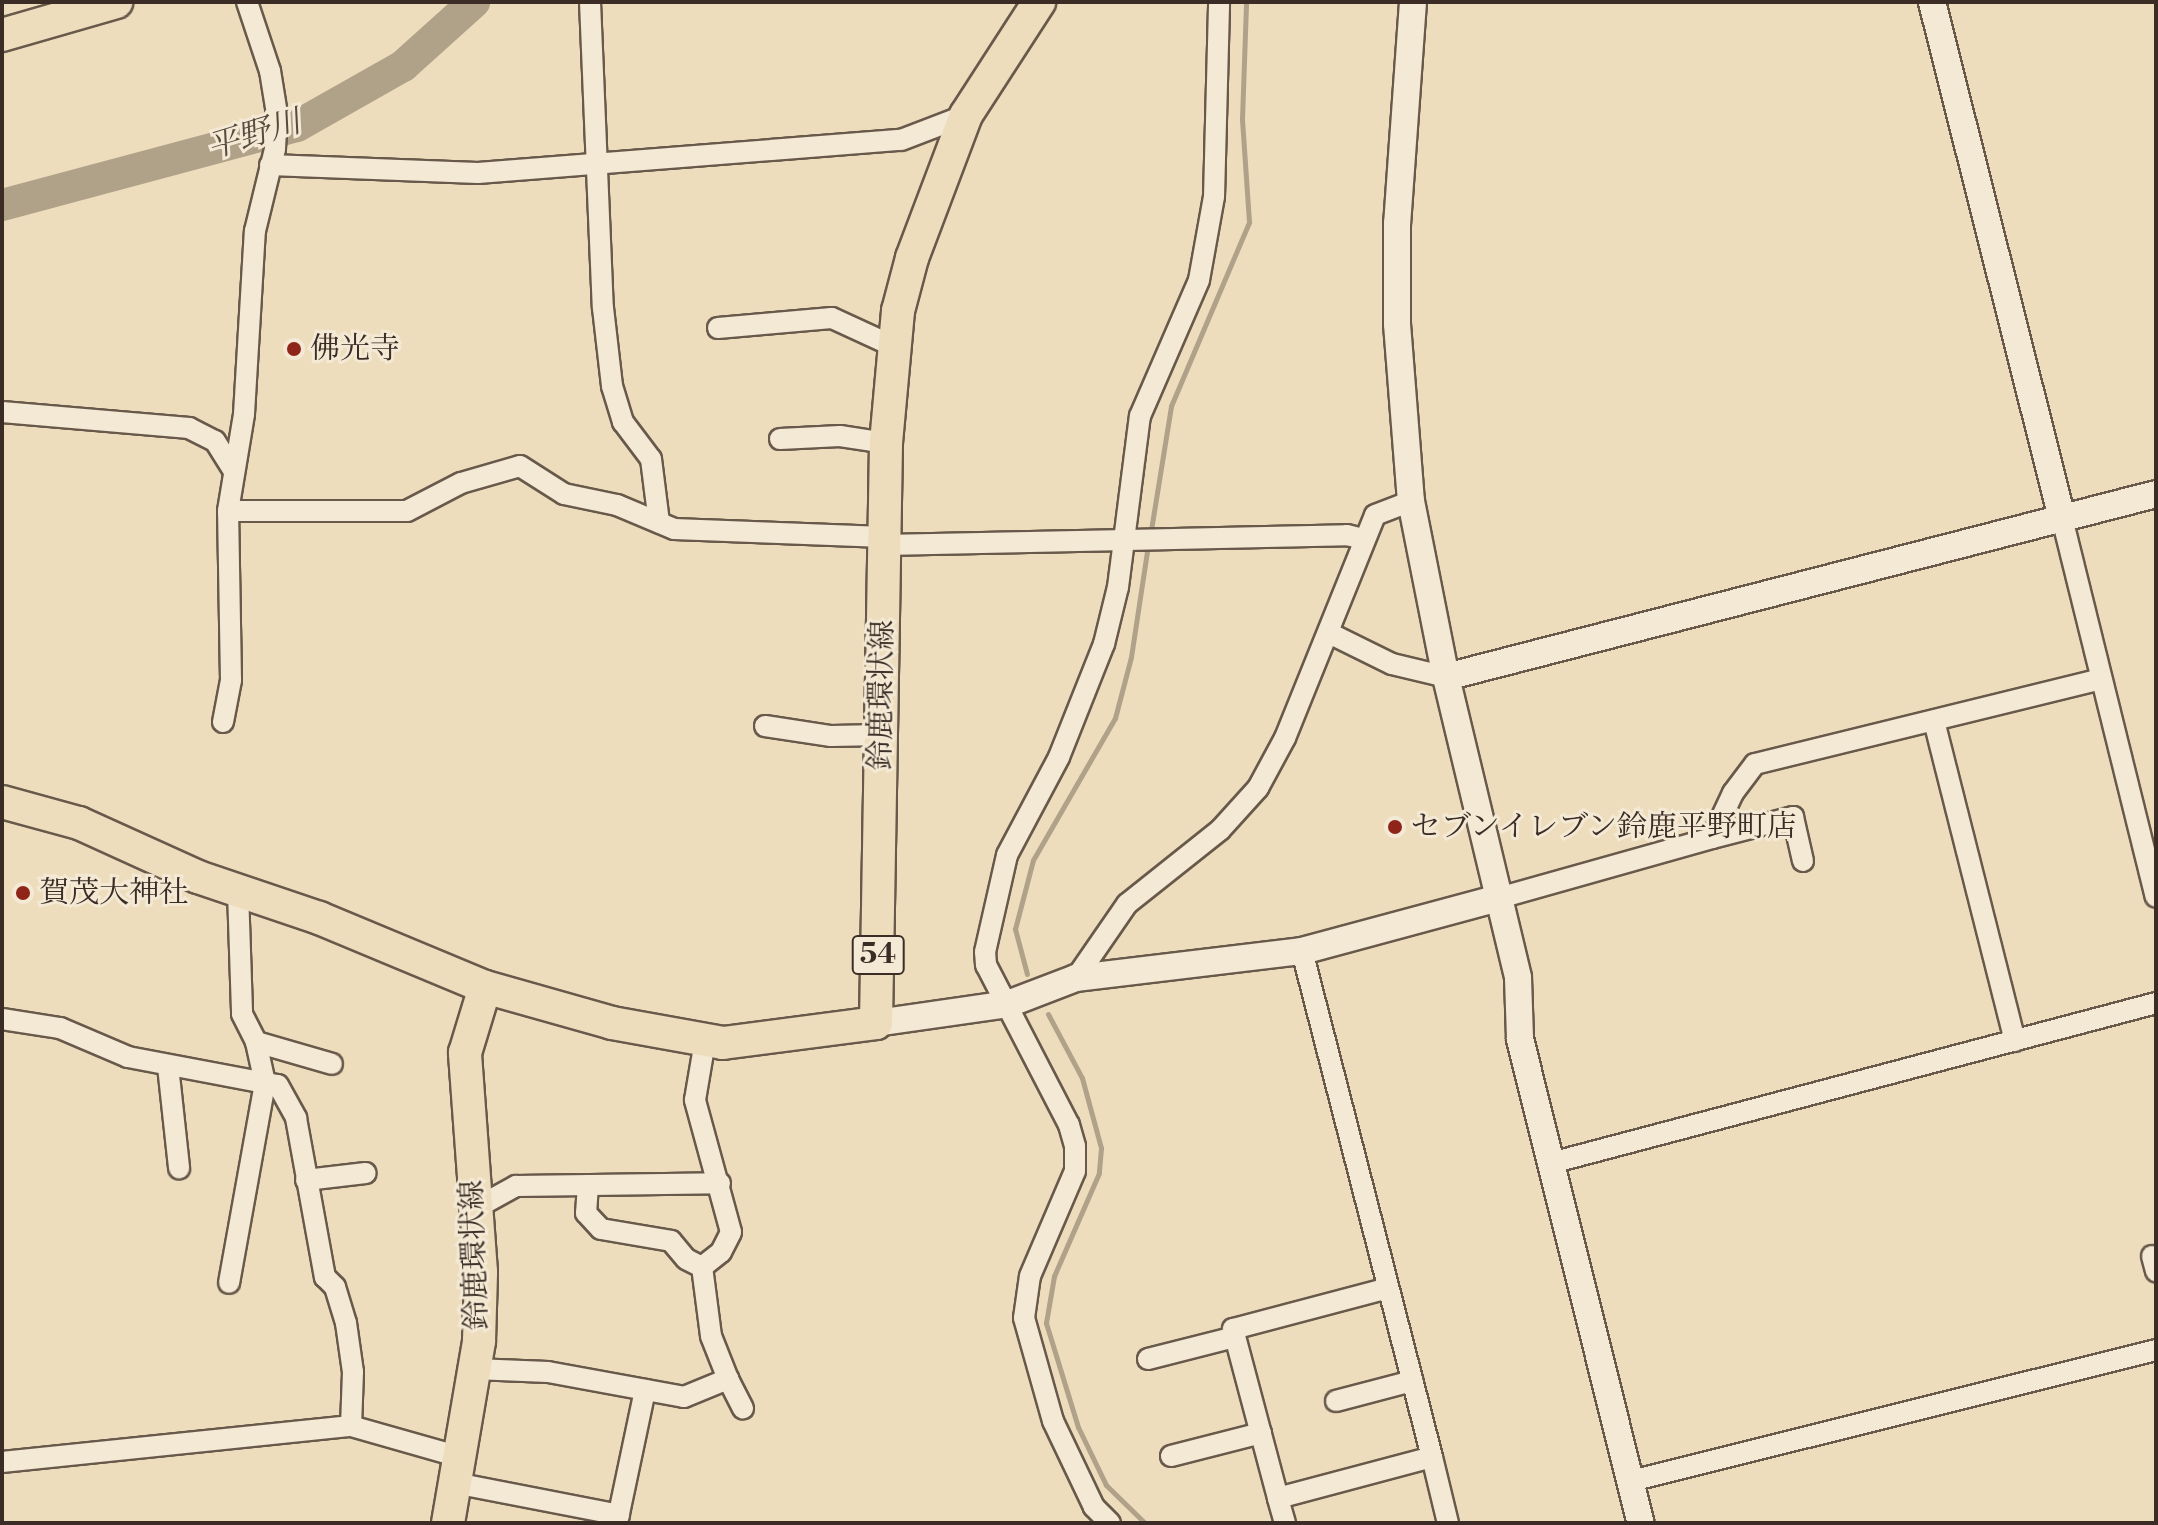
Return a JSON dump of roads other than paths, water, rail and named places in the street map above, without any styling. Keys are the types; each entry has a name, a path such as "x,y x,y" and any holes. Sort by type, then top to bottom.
{"main road":[{"path":"2,35 116,2"},
{"name":"鈴鹿環状線","path":"876,1023 886,443 893,346 912,258 966,115 1039,2"},
{"name":"54","path":"2,802 79,823 238,891 319,918 485,987 612,1023 705,1041 745,1042 876,1023"},
{"name":"鈴鹿環状線","path":"448,1523 474,1369 481,1272 465,1053 485,987"}],"street":[{"path":"223,722 231,680 228,511 244,412 255,231 272,157 277,114 270,71 247,2"},
{"path":"590,2 596,163 612,386 623,422 651,459 659,522"},
{"path":"1110,1523 1094,1507 1053,1421 1024,1318 1030,1276 1075,1171 1075,1146 1008,1004 986,965 985,952 997,883 1059,757 1104,644 1128,541 1144,400 1199,280 1208,240 1219,2"},
{"path":"1413,2 1397,223 1397,324 1411,501 1446,677 1518,978 1520,1039 1641,1523"},
{"path":"1932,2 2156,897"},
{"path":"272,157 438,173 901,140 966,115"},
{"path":"718,328 832,318 893,346"},
{"path":"2,412 189,428 215,441 234,472"},
{"path":"780,439 840,436 886,443"},
{"path":"228,511 407,511 461,483 520,466 564,494 617,505 674,529 884,541 1128,541 1347,535 1363,539"},
{"path":"1329,633 1392,664 1446,677 2156,494"},
{"path":"1076,978 1127,904 1220,830 1258,788 1329,633 1363,539 1375,515 1411,501"},
{"path":"1712,838 1733,793 1755,764 2100,679"},
{"path":"1934,721 2015,1041"},
{"path":"765,726 831,736 882,735"},
{"path":"876,1023 1008,1004 1076,978 1302,951 1793,817 1803,861"},
{"path":"229,1283 265,1083 256,1042 242,1014 238,891"},
{"path":"1302,951 1448,1523"},
{"path":"1551,1163 2156,1003"},
{"path":"2,1019 60,1028 128,1057 278,1085 296,1118 325,1277 335,1287 346,1323 353,1372 351,1426"},
{"path":"702,1267 721,1252 731,1232 695,1100 705,1041"},
{"path":"256,1042 332,1064"},
{"path":"168,1066 179,1168"},
{"path":"306,1180 366,1173"},
{"path":"476,1208 514,1187 720,1183"},
{"path":"588,1185 586,1213 601,1229 671,1241 686,1259 702,1267"},
{"path":"702,1267 711,1336 743,1408"},
{"path":"1285,1523 1233,1329 1388,1288"},
{"path":"1148,1359 1235,1337"},
{"path":"1631,1481 2156,1350"},
{"path":"474,1369 548,1372 684,1397 728,1379"},
{"path":"1336,1401 1412,1381"},
{"path":"2,1462 351,1426 457,1470 618,1519 645,1390"},
{"path":"1171,1456 1261,1433"},
{"path":"1278,1498 1432,1457"}],"waterway":[{"name":"平野川","path":"2,205 297,126 403,66 474,2"},
{"path":"1150,536 1171,406 1249,222 1242,119 1246,2"},
{"path":"1027,974 1015,929 1033,860 1115,718 1131,657 1148,545"},
{"path":"1048,1014 1082,1078 1101,1148 1099,1173 1054,1276 1046,1323 1078,1427 1106,1485 1145,1523"}],"place":[{"name":"佛光寺","path":"294,349"},
{"name":"セブンイレブン鈴鹿平野町店","path":"1395,827"},
{"name":"賀茂大神社","path":"23,893"}]}
